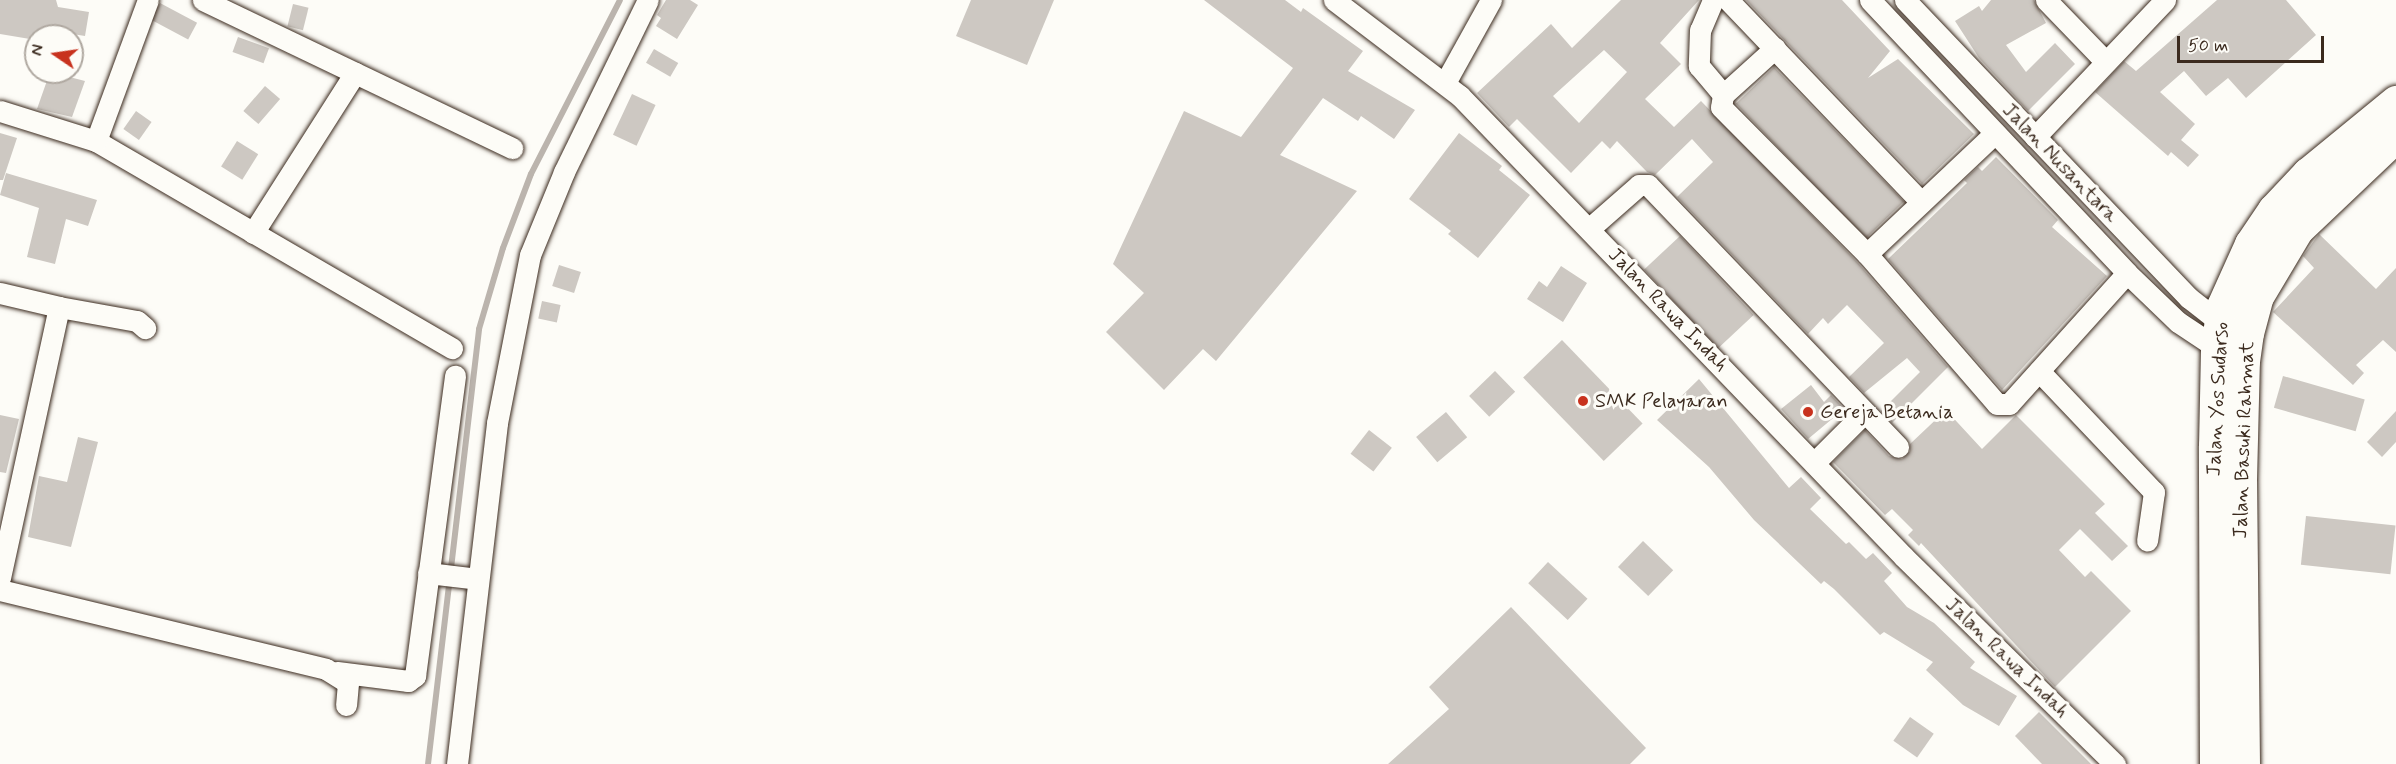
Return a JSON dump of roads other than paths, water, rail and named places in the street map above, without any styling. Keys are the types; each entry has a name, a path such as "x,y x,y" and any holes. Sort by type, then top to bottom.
{"highway":[{"name":"Jalan Yos Sudarso","path":"2216,764 2219,335 2230,284 2274,210 2308,174 2396,102"},
{"name":"Jalan Basuki Rahmat","path":"2243,764 2240,480 2243,361 2247,333 2257,296 2297,229 2396,135"}],"street":[{"path":"96,141 148,0"},
{"path":"203,0 512,148"},
{"path":"457,764 469,578 530,255 564,172 648,0"},
{"name":"Jalan Rawa Indah","path":"1334,0 1445,83 1590,228 1814,463 2115,764"},
{"path":"1445,83 1491,0"},
{"path":"1713,0 1700,30 1699,66 1723,95 1724,111 1867,254 1999,405 2009,404 2127,273"},
{"path":"1728,0 1921,202"},
{"path":"1870,0 2127,273 2178,322 2219,335"},
{"name":"Jalan Nusantara","path":"1905,0 2189,298 2219,335"},
{"path":"2046,0 2105,61"},
{"path":"2035,137 2165,0"},
{"path":"1723,95 1775,48"},
{"path":"253,233 354,72"},
{"path":"0,111 96,141 452,348"},
{"path":"1867,254 1995,133"},
{"path":"1590,228 1639,185 1648,185 1863,414 1898,447"},
{"path":"0,293 59,307 137,321 145,328"},
{"path":"0,578 59,307"},
{"path":"2039,371 2154,492 2147,541"},
{"path":"0,590 337,672 408,681 415,676 455,376"},
{"path":"1814,463 1863,414"},
{"path":"428,573 469,578"},
{"path":"337,672 348,683 346,705"}],"waterway":[{"path":"428,764 479,329 503,248 531,174 620,0"}],"place":[{"name":"SMK Pelayaran","path":"1583,401"},
{"name":"Gereja Betania","path":"1808,412"}]}
